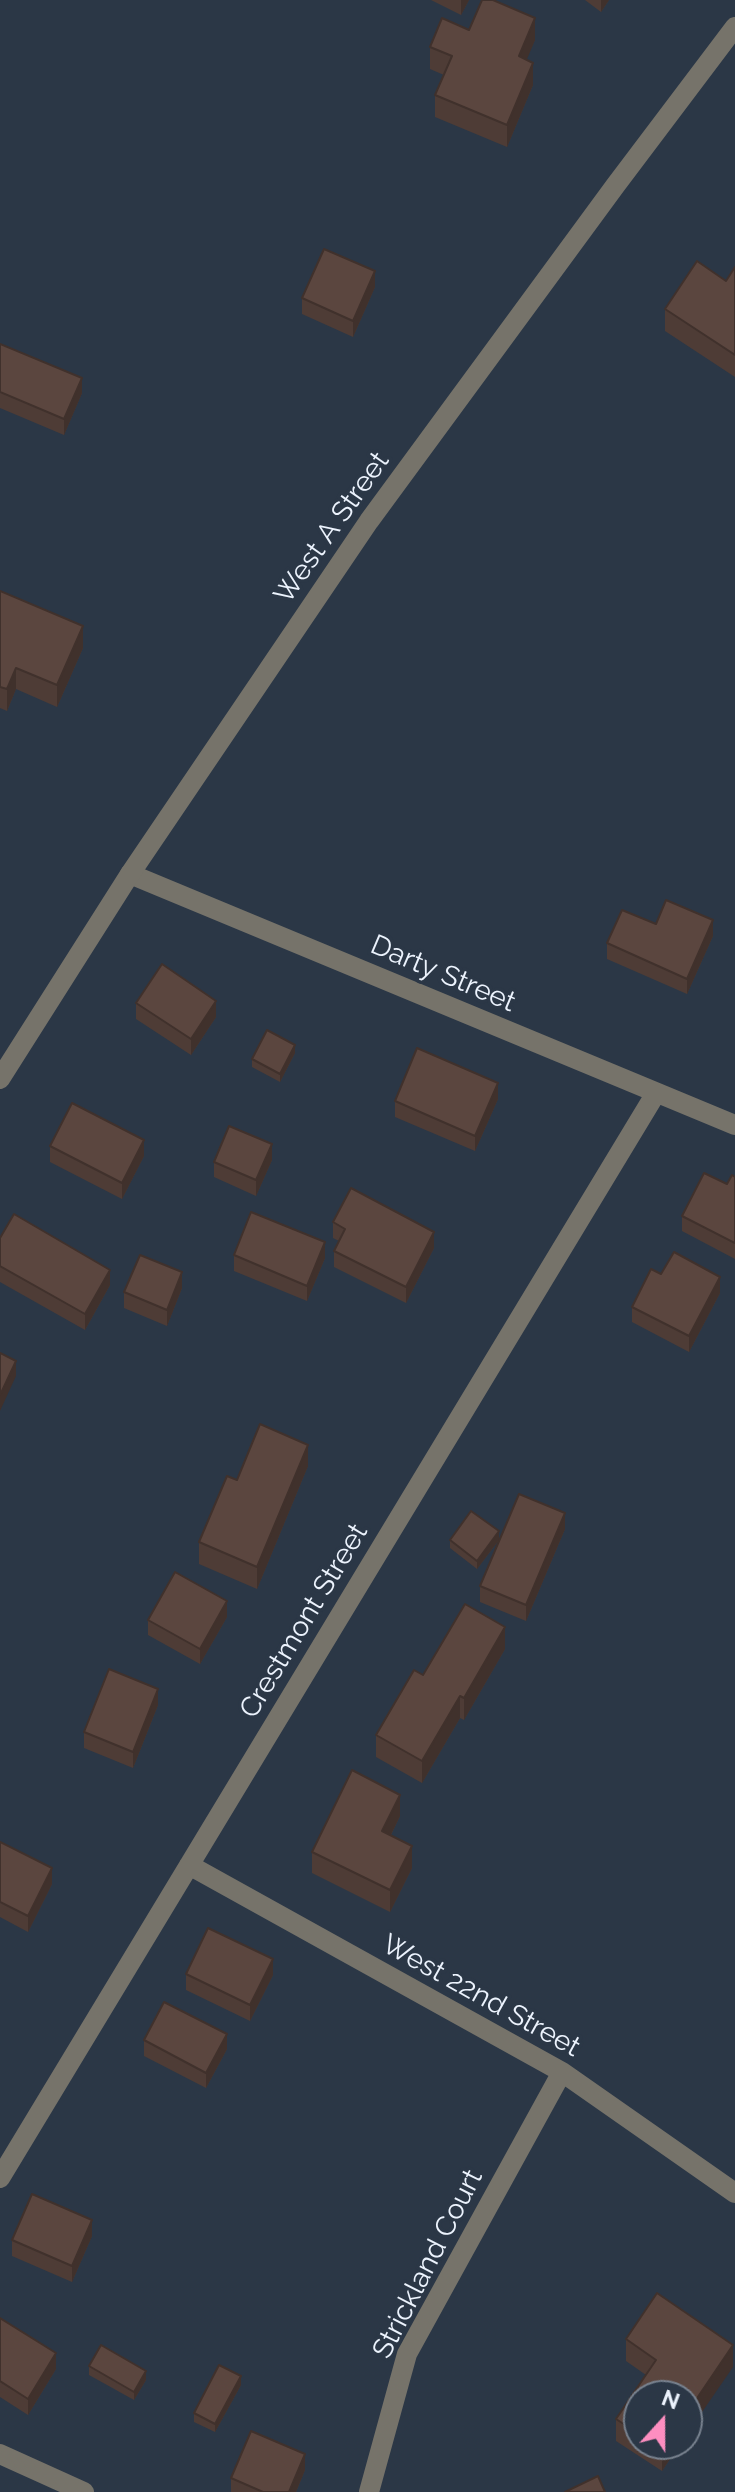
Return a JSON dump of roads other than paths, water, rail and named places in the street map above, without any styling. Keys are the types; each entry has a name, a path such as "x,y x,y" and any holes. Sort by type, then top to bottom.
{"street":[{"name":"West A Street","path":"0,1079 130,874 369,521 735,27"},
{"name":"Darty Street","path":"130,874 735,1125"},
{"name":"Crestmont Street","path":"0,2178 656,1093"},
{"name":"West 22nd Street","path":"189,1865 562,2072 735,2193"},
{"name":"Strickland Court","path":"369,2492 407,2354 562,2072"},
{"path":"0,2454 84,2492"}]}
